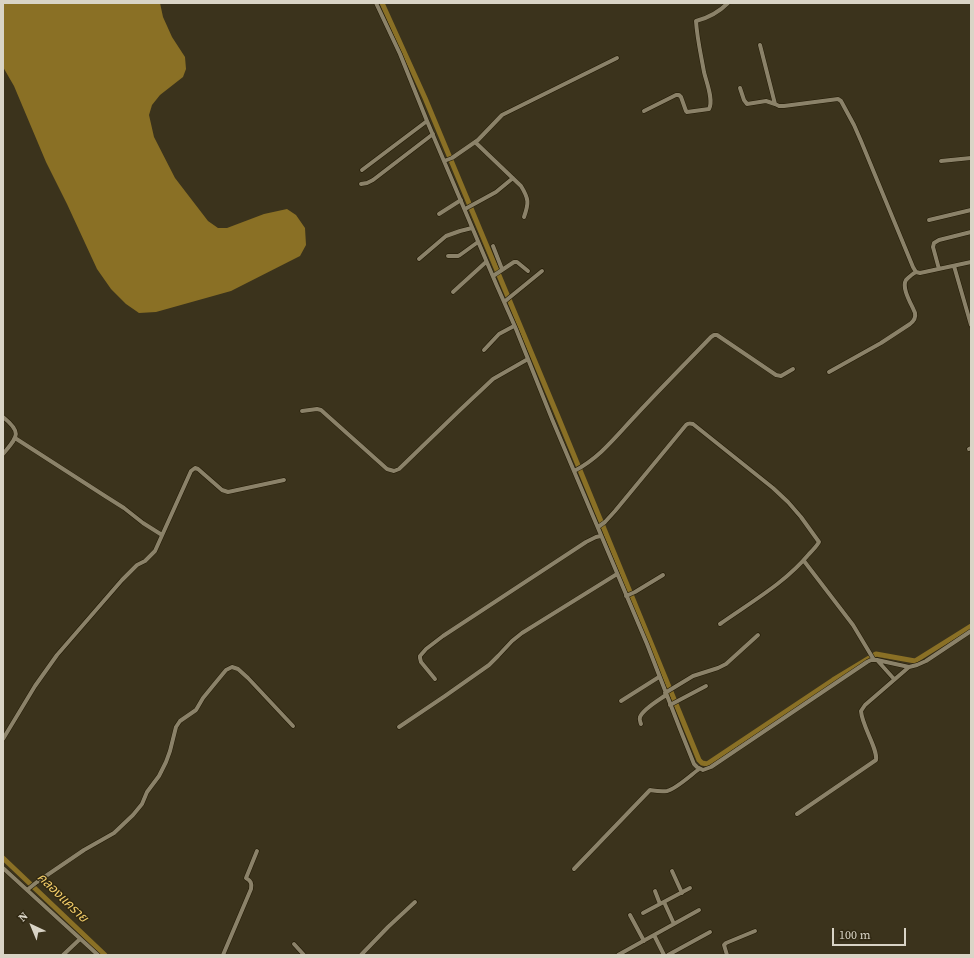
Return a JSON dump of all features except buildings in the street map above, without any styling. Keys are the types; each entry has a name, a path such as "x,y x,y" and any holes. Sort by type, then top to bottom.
{"street":[{"path":"376,3 400,54 427,121 448,159 460,200 468,207 472,228 486,262 528,359 552,420 577,469 599,526 601,536 628,596 659,677 668,692 670,704 694,764 700,769"},
{"path":"644,111 676,95 681,97 687,112 709,109 711,107 696,21 712,15 728,3"},
{"path":"760,45 775,104"},
{"path":"448,159 475,142 502,115 617,58"},
{"path":"740,88 747,104 768,101 779,106 784,106 838,99 841,101 854,125 916,272"},
{"path":"362,170 427,121"},
{"path":"361,184 373,180 433,134"},
{"path":"475,142 521,186 528,200 528,206 524,217"},
{"path":"941,162 971,158"},
{"path":"468,207 496,192 513,178"},
{"path":"439,214 460,200"},
{"path":"929,220 971,210"},
{"path":"419,259 446,236 472,228"},
{"path":"938,269 932,247 934,243 939,240 971,232"},
{"path":"448,256 460,255 478,242"},
{"path":"493,246 502,270"},
{"path":"453,292 486,262"},
{"path":"492,276 514,262 517,262 528,271"},
{"path":"829,372 881,343 914,320 916,313 904,286 909,277 916,272 920,273 971,262"},
{"path":"954,266 971,325"},
{"path":"504,302 542,271"},
{"path":"484,350 499,334 514,326"},
{"path":"577,469 587,464 609,445 714,335 717,335 776,375 782,376 793,369"},
{"path":"302,411 317,408 321,410 387,468 394,471 399,469 493,379 528,359"},
{"path":"3,417 10,422 16,432 15,438 3,454"},
{"path":"599,526 615,511 688,423 690,423 773,488 788,502 819,542 804,561 780,582 720,624"},
{"path":"15,438 124,508 143,524 162,535"},
{"path":"3,739 35,686 57,655 122,580 137,565 145,561 155,551 193,468 198,469 222,490 228,492 284,480"},
{"path":"435,679 421,662 420,656 426,649 460,624 586,542 601,536"},
{"path":"804,561 853,625 871,654 894,679"},
{"path":"399,727 489,665 512,641 522,633 617,574"},
{"path":"628,596 664,575"},
{"path":"574,869 650,790 667,791 700,769 703,770 711,767 871,660 908,667 917,665 926,661 971,631"},
{"path":"641,724 639,720 643,712 668,692 693,676 726,664 758,635"},
{"path":"29,889 91,846 114,833 133,815 142,804 147,792 166,762 176,727 180,721 196,710 226,670 232,667 238,669 293,726"},
{"path":"797,814 876,760 876,752 863,723 861,711 865,705 908,667"},
{"path":"621,701 659,677"},
{"path":"670,704 706,686"},
{"path":"223,955 251,889 252,884 250,880 246,878 257,851"},
{"path":"3,868 29,889 98,955"},
{"path":"672,871 682,893"},
{"path":"643,913 690,888"},
{"path":"654,892 674,924"},
{"path":"361,955 415,902"},
{"path":"618,955 699,910"},
{"path":"630,915 644,941"},
{"path":"727,955 724,945 726,943 755,931"},
{"path":"668,955 710,932"},
{"path":"654,935 664,955"},
{"path":"63,955 80,939"},
{"path":"294,944 304,955"}],"shaded area":[{"path":"3,3 160,3 163,17 172,37 185,57 186,69 183,77 160,95 152,105 149,115 154,137 175,178 208,221 218,228 227,228 264,214 287,209 296,215 305,228 306,245 300,256 231,291 156,312 139,313 126,304 111,289 97,269 46,162 14,86 3,67"}],"waterway":[{"path":"382,3 425,98 699,760 702,763 707,764 833,680 876,654 915,661 971,626"},
{"name":"คลองเเคราย","path":"3,858 105,955"}]}
